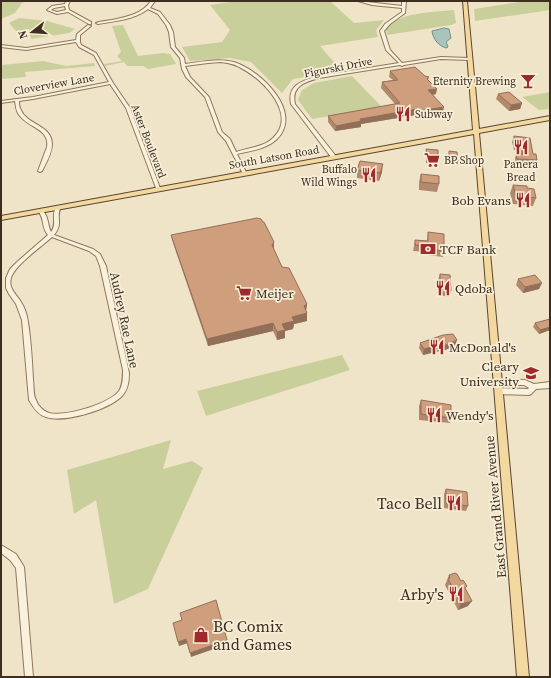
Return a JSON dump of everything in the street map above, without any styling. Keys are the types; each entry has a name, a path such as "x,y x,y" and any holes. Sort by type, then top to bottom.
{"main road":[{"name":"East Grand River Avenue","path":"465,1 523,677"},
{"name":"South Latson Road","path":"1,218 244,172 475,130 550,118"}],"street":[{"path":"68,1 66,5 68,11 92,26 99,24 98,23"},
{"path":"1,46 28,49 78,41 78,35 92,26 98,23 127,18 148,8 153,1"},
{"path":"360,1 372,4 404,6"},
{"path":"402,65 388,50 382,31 387,24 404,12 404,1"},
{"path":"66,5 53,7 49,10 57,13 68,11"},
{"path":"148,8 159,12 168,25 171,32 173,47 182,58 184,69 188,77 207,97 220,132 228,140 236,153 244,172"},
{"name":"Aster Boulevard","path":"78,41 80,46 95,54 111,83 128,108 158,188"},
{"name":"Figurski Drive","path":"333,156 293,104 291,94 294,89 304,82 319,78 441,58 469,59"},
{"path":"184,64 221,61 244,67 265,83 284,112 285,121 278,137 270,143 236,153"},
{"name":"Cloverview Lane","path":"1,102 111,83"},
{"path":"18,100 17,109 20,115 41,129 48,137 49,147 40,171"},
{"name":"Audrey Rae Lane","path":"50,235 84,247 98,256 103,266 126,370 126,382 121,394 113,400 99,407 59,417 46,414 36,408 32,400 25,320 23,311 9,290 7,283 10,275 17,265 50,235 55,231 57,225 55,212 59,207"},
{"path":"40,210 45,216 47,231 50,235"},
{"path":"498,387 529,392 534,387 550,385"},
{"path":"1,549 13,557 20,567 29,677"}],"green space":[{"path":"1,1 26,1 22,3 15,13 1,19"},
{"path":"237,1 330,1 354,23 384,20 376,30 378,37 320,46 342,71 293,79 282,93 251,62 230,58 190,61 182,47 222,42 230,30 210,5"},
{"path":"526,1 550,1 550,10 475,21 474,9"},
{"path":"454,10 456,23 451,25 387,35 386,29 391,23 407,16 427,12"},
{"path":"19,18 47,21 75,29 69,33 31,39 29,29 16,31 9,23"},
{"path":"123,25 138,56 163,53 170,54 176,64 148,69 143,66 127,66 124,62 105,66 104,64 122,61 117,56 121,52 112,26"},
{"path":"43,61 66,66 94,63 95,66 25,72 26,77 1,79 1,65"},
{"path":"352,76 382,107 312,119 298,100 302,90 314,83"},
{"path":"550,92 550,109 539,110 522,97"},
{"path":"342,355 350,370 206,416 197,391"},
{"path":"171,440 163,469 192,461 203,468 148,589 114,604 96,500 74,514 67,470"}],"water":[{"path":"444,28 449,29 451,38 446,42 448,46 447,48 441,46 437,42 432,31"}],"building":[{"path":"415,67 425,76 429,77 427,79 437,89 428,90 444,107 419,111 417,109 360,119 361,121 336,126 328,116 400,103 382,82 398,80 390,71"},
{"path":"509,92 522,103 511,105 498,94"},
{"path":"514,136 530,138 533,154 536,154 537,160 517,159 516,154 523,154 522,144 515,144"},
{"path":"426,149 438,150 438,160 427,159"},
{"path":"449,151 457,152 458,162 449,161"},
{"path":"360,161 383,164 380,173 357,170"},
{"path":"421,174 439,176 439,184 421,182"},
{"path":"513,185 527,186 527,188 534,189 536,198 516,196"},
{"name":"Meijer","path":"257,218 264,222 274,242 272,245 282,267 289,268 307,304 304,306 307,313 292,317 294,321 282,324 285,330 277,332 273,323 207,339 171,235"},
{"path":"428,232 444,234 444,251 428,249 428,246 415,245 415,240 428,241"},
{"path":"440,274 450,275 451,291 440,289"},
{"path":"535,275 542,283 525,287 518,279"},
{"path":"550,319 550,327 540,330 535,323"},
{"path":"453,334 457,340 441,347 440,345 424,349 420,343 443,335"},
{"path":"421,400 451,405 451,418 421,414"},
{"path":"446,489 467,492 468,506 446,503"},
{"path":"455,573 467,586 465,588 472,601 461,604 448,579 450,578 449,575"},
{"name":"BC Comix and Games","path":"216,600 227,640 190,653 186,639 178,642 173,623 182,620 180,613"}],"place":[{"name":"Eternity Brewing","path":"528,81"},
{"name":"Subway","path":"403,114"},
{"name":"Panera Bread","path":"521,147"},
{"name":"BP Shop","path":"432,160"},
{"name":"Buffalo Wild Wings","path":"369,175"},
{"name":"Bob Evans","path":"523,200"},
{"name":"TCF Bank","path":"428,249"},
{"name":"Qdoba","path":"443,288"},
{"name":"Meijer","path":"244,293"},
{"name":"McDonald's","path":"437,347"},
{"name":"Cleary University","path":"531,373"},
{"name":"Wendy's","path":"434,415"},
{"name":"Taco Bell","path":"454,503"},
{"name":"Arby's","path":"456,594"},
{"name":"BC Comix and Games","path":"201,635"}]}
